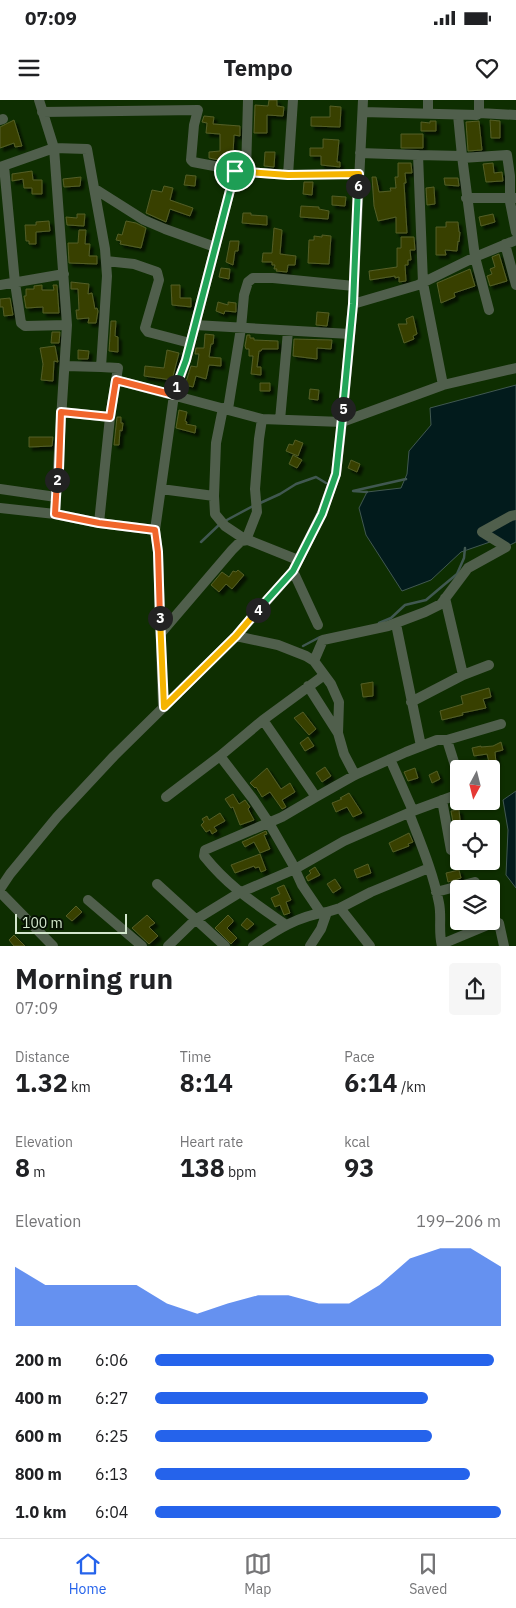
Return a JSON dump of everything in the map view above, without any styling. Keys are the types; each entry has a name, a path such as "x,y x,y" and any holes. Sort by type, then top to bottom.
{"street":[{"path":"39,100 54,148 67,325 55,514"},
{"path":"164,707 158,552 155,530 160,489 174,395 195,325 215,247 241,171 248,100"},
{"path":"288,175 293,100"},
{"path":"53,946 0,891 10,874 57,817 114,756 236,636 293,571 322,514 336,474 342,422 353,304 363,100"},
{"path":"428,100 428,114"},
{"path":"479,100 479,113"},
{"path":"42,112 198,105 191,161 241,171 288,175 359,174"},
{"path":"362,112 516,115"},
{"path":"458,115 466,198 475,257 489,310"},
{"path":"67,325 22,325 15,283 2,166 54,148 87,149 95,189 107,276 101,366"},
{"path":"360,153 462,157 512,154 516,232"},
{"path":"418,155 423,283 444,385"},
{"path":"95,189 144,220 215,247"},
{"path":"466,198 513,198"},
{"path":"353,304 423,283 475,257 516,240"},
{"path":"506,244 516,286"},
{"path":"106,261 134,264 157,272 160,280 145,328 148,332 190,342"},
{"path":"0,285 64,274"},
{"path":"298,560 246,540 222,523 215,514 216,443 226,408 241,328 246,287 253,278 273,278 354,286"},
{"path":"195,325 350,334"},
{"path":"280,420 288,331"},
{"path":"65,366 118,368 110,417 99,523"},
{"path":"116,380 262,419 342,422 444,385 516,368"},
{"path":"61,412 110,417"},
{"path":"246,540 257,512 255,489 262,419"},
{"path":"0,489 56,498"},
{"path":"160,489 214,496"},
{"path":"0,508 55,514 99,523 155,530"},
{"path":"314,661 324,640 396,624 441,604 468,568 506,547 482,532 516,515"},
{"path":"161,633 232,550 241,541 246,540"},
{"path":"293,571 318,625"},
{"path":"445,598 463,675"},
{"path":"396,624 421,746"},
{"path":"236,636 278,645 314,661 323,676 331,684 339,702 338,733"},
{"path":"411,702 463,675 489,665"},
{"path":"166,797 263,720 323,676"},
{"path":"308,686 338,733 344,754 356,775"},
{"path":"263,720 316,797"},
{"path":"286,924 239,893 204,856 206,850 269,823 356,775 390,759 437,740 447,740 501,724"},
{"path":"447,740 453,760"},
{"path":"220,756 269,823 302,885 324,913 321,929 310,946"},
{"path":"390,759 411,812 440,904 442,945 493,922 497,922 500,926 504,946"},
{"path":"168,946 195,920 239,893 295,869 344,841 450,797"},
{"path":"442,800 450,844"},
{"path":"253,946 286,924 340,908 370,892 429,868"},
{"path":"157,884 224,946"},
{"path":"436,892 450,888"},
{"path":"88,900 142,946"},
{"path":"340,908 370,946"}],"water":[{"path":"516,385 516,542 506,547 490,542 461,552 431,580 402,591 366,535 359,508 367,492 401,488 407,474 409,451 431,425 430,408"},
{"path":"516,791 516,888 506,875 508,830 503,800"}],"building":[{"path":"269,100 277,100 277,106 284,107 283,116 267,115 267,133 254,133 255,105 268,106"},
{"path":"330,106 341,107 340,127 311,126 311,117 330,117"},
{"path":"204,116 214,117 213,124 240,126 240,136 234,135 233,154 240,155 239,164 209,158 209,152 220,151 220,134 206,133 207,123 202,122"},
{"path":"14,120 22,146 15,147 14,143 0,148 0,127"},
{"path":"490,120 500,121 500,138 491,138"},
{"path":"430,121 436,121 436,131 421,131 421,122 430,123"},
{"path":"479,121 482,150 468,151 466,122"},
{"path":"401,134 423,134 423,148 401,148"},
{"path":"323,139 339,140 337,162 340,162 340,167 321,165 321,156 310,156 310,148 323,148"},
{"path":"265,152 275,152 274,167 264,166"},
{"path":"398,163 411,163 412,173 405,173 406,183 404,183 407,233 396,233 396,217 378,221 374,206 372,177 376,177 379,192 391,191 390,188 396,188 395,177 398,177"},
{"path":"493,163 494,173 502,172 503,181 486,182 483,164"},
{"path":"32,171 33,180 42,180 42,194 32,194 32,188 24,188 23,179 12,181 12,174"},
{"path":"186,175 196,176 195,186 184,185"},
{"path":"81,177 80,186 64,187 63,179"},
{"path":"444,178 458,178 459,186 445,185"},
{"path":"304,182 313,182 312,195 303,194"},
{"path":"164,186 173,188 170,200 193,208 190,216 170,209 166,222 146,213 152,190 162,192"},
{"path":"434,187 435,204 427,205 426,188"},
{"path":"332,196 346,197 345,206 332,205"},
{"path":"301,206 319,207 319,209 329,211 328,219 300,217"},
{"path":"243,213 267,216 267,225 242,223"},
{"path":"77,214 85,214 84,226 67,225 66,217 77,218"},
{"path":"493,214 495,222 481,226 479,217"},
{"path":"49,221 50,231 36,232 36,244 29,244 29,241 26,241 25,225 36,225 36,222"},
{"path":"126,221 146,228 141,248 120,244 121,241 116,240 118,234 122,235"},
{"path":"446,222 458,222 460,232 457,251 445,250 446,255 436,255 436,227 446,227"},
{"path":"274,228 282,230 280,254 296,256 295,265 288,265 287,272 276,271 277,269 274,269 275,265 272,265 272,262 262,262 263,253 272,253"},
{"path":"79,230 86,230 85,244 90,244 89,256 97,256 97,264 69,263 68,243 78,243"},
{"path":"322,235 331,236 329,264 308,263 309,240 314,240 314,236 322,237"},
{"path":"401,237 414,237 415,250 410,250 411,260 408,260 408,265 405,265 406,281 399,282 399,277 395,278 395,276 370,280 369,271 397,267 397,248 401,248"},
{"path":"230,241 239,241 233,265 226,262"},
{"path":"499,254 507,281 490,286 487,276 492,274 490,269 495,267 492,257"},
{"path":"221,268 230,269 229,279 219,277"},
{"path":"470,269 475,286 454,293 455,297 441,303 437,283"},
{"path":"71,282 89,284 88,294 92,293 95,309 97,308 98,311 96,323 88,323 89,318 77,319 76,310 79,310 78,289 71,289"},
{"path":"42,285 42,290 54,290 53,285 57,285 59,313 43,313 43,307 26,308 24,296 26,296 26,289 34,289 34,286"},
{"path":"171,285 180,285 180,298 191,298 191,307 172,305"},
{"path":"10,298 13,315 4,316 3,307 0,307 0,299"},
{"path":"218,302 228,305 228,302 236,303 236,312 225,311 224,314 216,311"},
{"path":"317,312 329,313 327,326 316,325"},
{"path":"413,316 417,334 413,336 414,339 404,343 398,324 407,324 406,319"},
{"path":"111,321 116,321 115,336 118,337 118,352 109,351"},
{"path":"52,332 60,332 59,343 51,343"},
{"path":"205,334 214,335 209,357 221,358 221,366 209,365 206,379 196,376 193,387 185,385 191,366 197,367 199,354 195,354 196,348 204,348"},
{"path":"247,335 250,335 250,338 254,338 254,340 278,341 278,349 262,349 259,351 257,367 261,367 261,375 251,374 253,356 249,356 249,349 246,349 245,346"},
{"path":"294,339 332,340 331,349 317,348 317,359 293,356"},
{"path":"55,346 58,362 54,361 53,381 41,380 43,364 40,348"},
{"path":"78,350 89,351 88,359 78,359"},
{"path":"167,350 179,353 172,380 144,376 145,366 164,368"},
{"path":"260,383 270,383 270,391 260,391"},
{"path":"310,389 319,390 318,400 309,399"},
{"path":"179,410 187,412 186,424 196,426 195,433 176,428"},
{"path":"117,417 121,417 121,423 123,423 122,431 120,430 119,445 114,445"},
{"path":"29,437 53,437 52,446 29,447"},
{"path":"295,440 303,443 298,456 286,451 289,444 293,445"},
{"path":"293,455 302,460 297,468 289,464"},
{"path":"351,460 360,464 357,472 348,468"},
{"path":"238,570 244,575 232,589 226,584 219,592 211,585 222,572 229,577 233,571 236,572"},
{"path":"373,682 373,696 363,697 361,684"},
{"path":"489,688 491,697 483,699 486,708 442,720 440,711 463,704 461,696"},
{"path":"303,712 316,729 309,735 294,718"},
{"path":"308,737 314,746 305,751 300,743"},
{"path":"501,742 503,750 495,752 496,760 488,760 487,754 474,756 472,748 493,746"},
{"path":"325,767 331,776 322,782 316,773"},
{"path":"267,768 281,789 290,783 295,792 282,800 286,807 282,809 270,792 262,797 256,787 250,783"},
{"path":"415,768 418,778 408,781 404,772"},
{"path":"437,771 440,779 432,783 429,775"},
{"path":"349,793 362,813 353,817 347,807 336,812 332,803 342,799 340,798"},
{"path":"233,794 239,804 245,800 250,807 248,809 254,820 240,825 233,807 231,808 225,799"},
{"path":"459,810 460,820 453,820 451,811"},
{"path":"220,813 225,821 214,827 217,831 212,834 210,830 206,832 201,825 204,822 202,819 207,816 209,820"},
{"path":"266,831 267,834 264,835 270,849 260,853 254,842 245,847 242,842"},
{"path":"409,833 413,842 408,844 409,846 393,852 389,843"},
{"path":"260,854 266,870 261,872 259,867 255,868 254,866 235,873 231,865"},
{"path":"368,864 371,873 357,878 354,870"},
{"path":"315,867 320,875 308,881 306,877 311,873 309,871"},
{"path":"459,870 461,878 448,882 446,873"},
{"path":"335,879 341,888 333,893 327,884"},
{"path":"284,885 291,900 286,902 290,913 284,915 280,905 275,907 271,898 280,894 277,888"},
{"path":"76,906 82,912 72,921 66,916"},
{"path":"147,915 155,923 149,927 158,936 149,944 132,928"},
{"path":"228,915 233,922 227,928 237,938 231,944 215,928"},
{"path":"247,918 254,924 247,930 241,925"},
{"path":"14,935 25,946 14,946 9,940"}],"waterway":[{"path":"258,504 296,484 316,477 326,483"},
{"path":"367,492 353,491 406,479"},
{"path":"225,521 253,506"},
{"path":"201,542 220,524"},
{"path":"379,623 391,618 405,605 426,600 457,574 464,558 465,548"},
{"path":"303,646 320,637"}],"route":[{"path":"235,171 288,175 359,174 353,304 336,474 322,514 293,571 236,636 164,707 158,552 155,530 99,523 55,514 61,412 110,417 116,380 174,395 186,360 235,171"}]}
